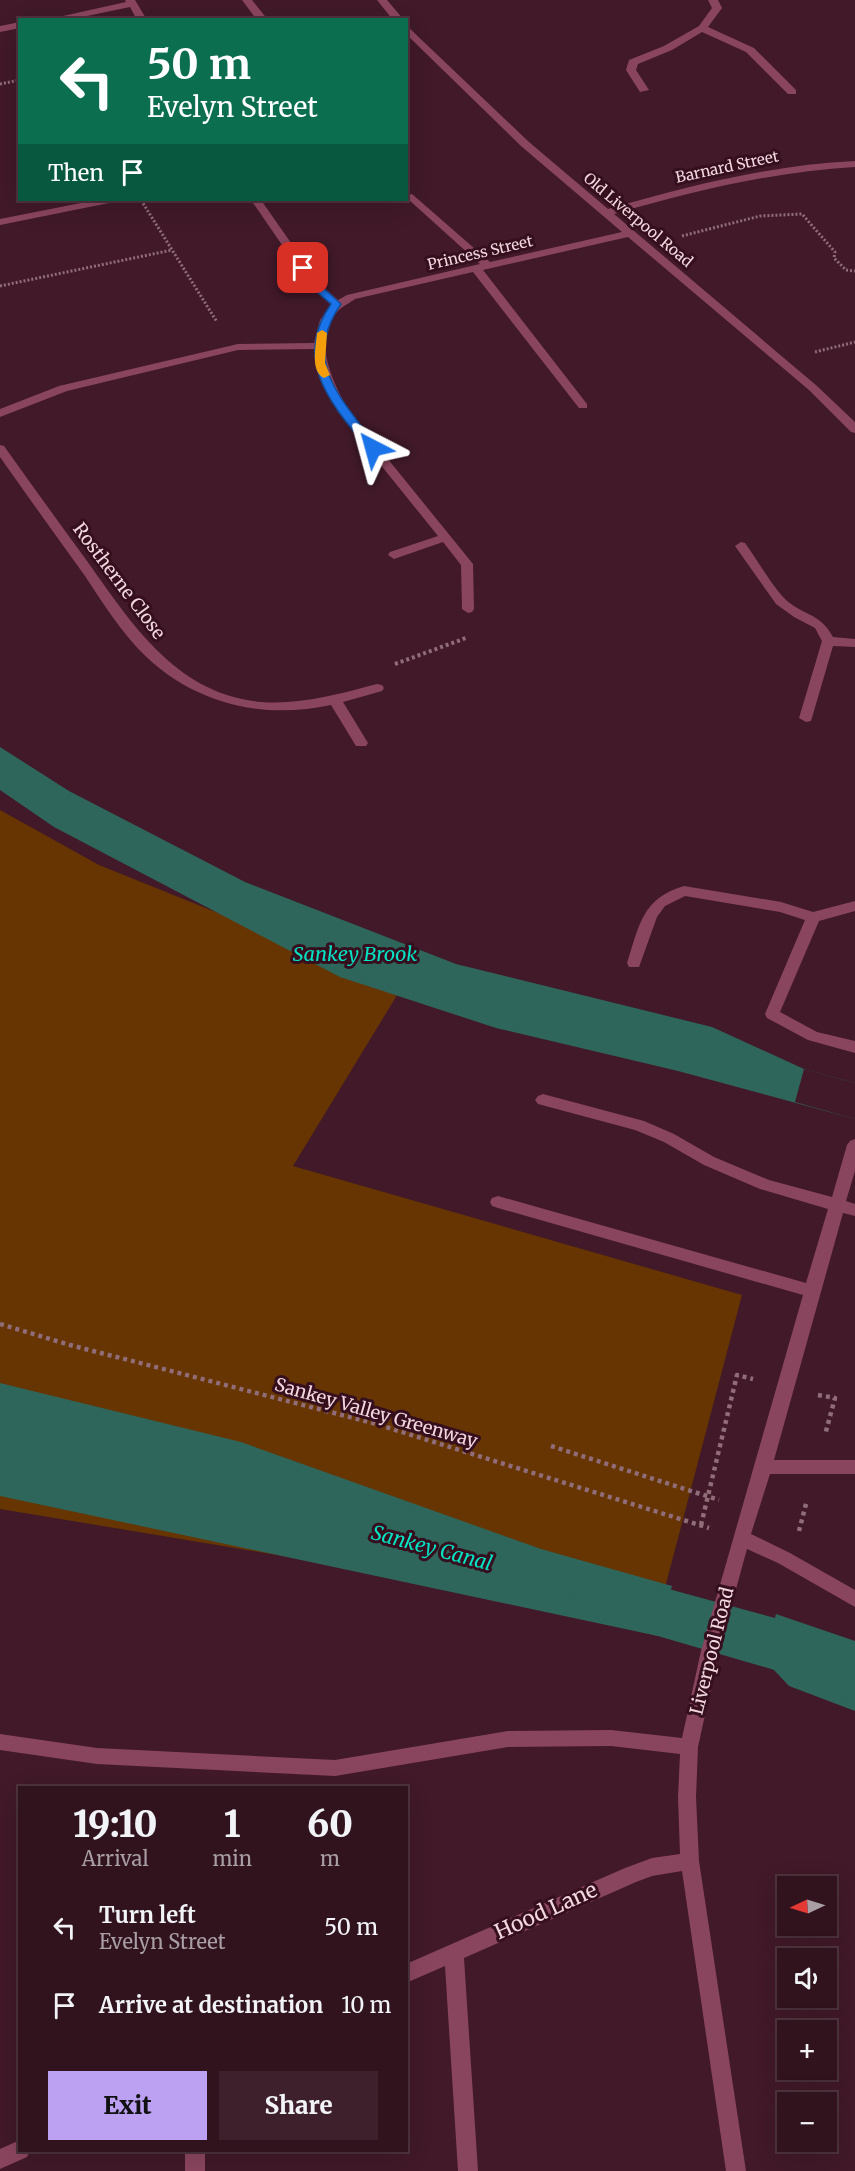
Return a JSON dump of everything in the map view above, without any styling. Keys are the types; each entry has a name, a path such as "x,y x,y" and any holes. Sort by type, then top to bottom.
{"street":[{"path":"247,0 261,18"},
{"path":"382,0 397,18"},
{"path":"644,90 631,70 633,62 668,48 702,28 717,8 713,0"},
{"path":"59,18 131,2 141,18"},
{"path":"0,29 18,25"},
{"path":"702,28 750,50 792,92"},
{"name":"Old Liverpool Road","path":"408,30 525,144 813,388 855,429"},
{"name":"Barnard Street","path":"608,212 731,180 788,170 855,164"},
{"path":"412,197 489,267"},
{"path":"0,222 104,201"},
{"path":"257,201 315,285 336,304 324,321 319,346 320,363 329,388 344,412 467,564 468,609"},
{"name":"Princess Street","path":"336,304 351,297 477,270 630,233"},
{"path":"477,270 583,406"},
{"path":"0,413 63,388 233,348 263,345 319,346"},
{"name":"Rostherne Close","path":"0,449 123,621 154,658 189,685 232,702 291,708 336,702 377,688"},
{"path":"394,555 446,537"},
{"path":"741,546 780,601 798,614 820,625 828,641 806,718"},
{"path":"828,641 855,643"},
{"path":"336,702 361,743"},
{"path":"634,963 650,915 660,902 684,891 781,907 813,917 855,906"},
{"path":"813,917 772,1014 813,1035 855,1047"},
{"path":"543,1100 639,1125 669,1138 709,1161 765,1185 855,1210"},
{"name":"Liverpool Road","path":"736,2171 690,1861 687,1797 689,1747 711,1651 741,1538 764,1467 855,1145"},
{"path":"498,1202 812,1291"},
{"path":"764,1467 855,1467"},
{"path":"741,1538 784,1558 855,1599"},
{"path":"0,1742 97,1756 335,1768 508,1738 611,1738 689,1747"},
{"name":"Hood Lane","path":"408,1973 632,1874 652,1867 690,1861"},
{"path":"454,1952 468,2171"},
{"path":"0,2159 18,2151"},
{"path":"195,2152 195,2171"}],"path":[{"path":"0,84 18,80"},
{"path":"142,201 233,348"},
{"path":"678,237 760,216 771,218 793,213 802,214 835,252 834,258 846,270 855,271"},
{"path":"0,286 172,250"},
{"path":"809,354 855,342"},
{"path":"377,688 382,669 484,631 486,623 468,609"},
{"name":"Sankey Valley Greenway","path":"0,1324 70,1345 373,1423 741,1538"},
{"path":"701,1526 737,1375"},
{"path":"822,1443 835,1398"},
{"path":"551,1446 751,1509"},
{"path":"799,1531 810,1493"}],"shaded area":[{"path":"0,810 99,865 402,987 293,1166 742,1295 657,1618 0,1509"}],"water":[{"name":"Sankey Brook","path":"0,747 69,791 245,882 456,964 712,1027 804,1069 855,1083 855,1119 678,1071 496,1028 340,977 54,827 0,790"},
{"path":"0,1383 241,1442 541,1549 672,1586 658,1636 0,1496"},
{"path":"776,1614 855,1641 855,1711 789,1686 774,1670 763,1665"}],"pier":[{"path":"804,1069 855,1083 855,1119 795,1102"}],"waterway":[{"name":"Sankey Canal","path":"599,1595 790,1648 855,1679"}],"slow traffic":[{"path":"322,333 319,346 320,363 324,375"}],"route":[{"path":"303,268 315,285 336,304 324,321 319,346 320,363 329,388 344,412 373,448"}]}
